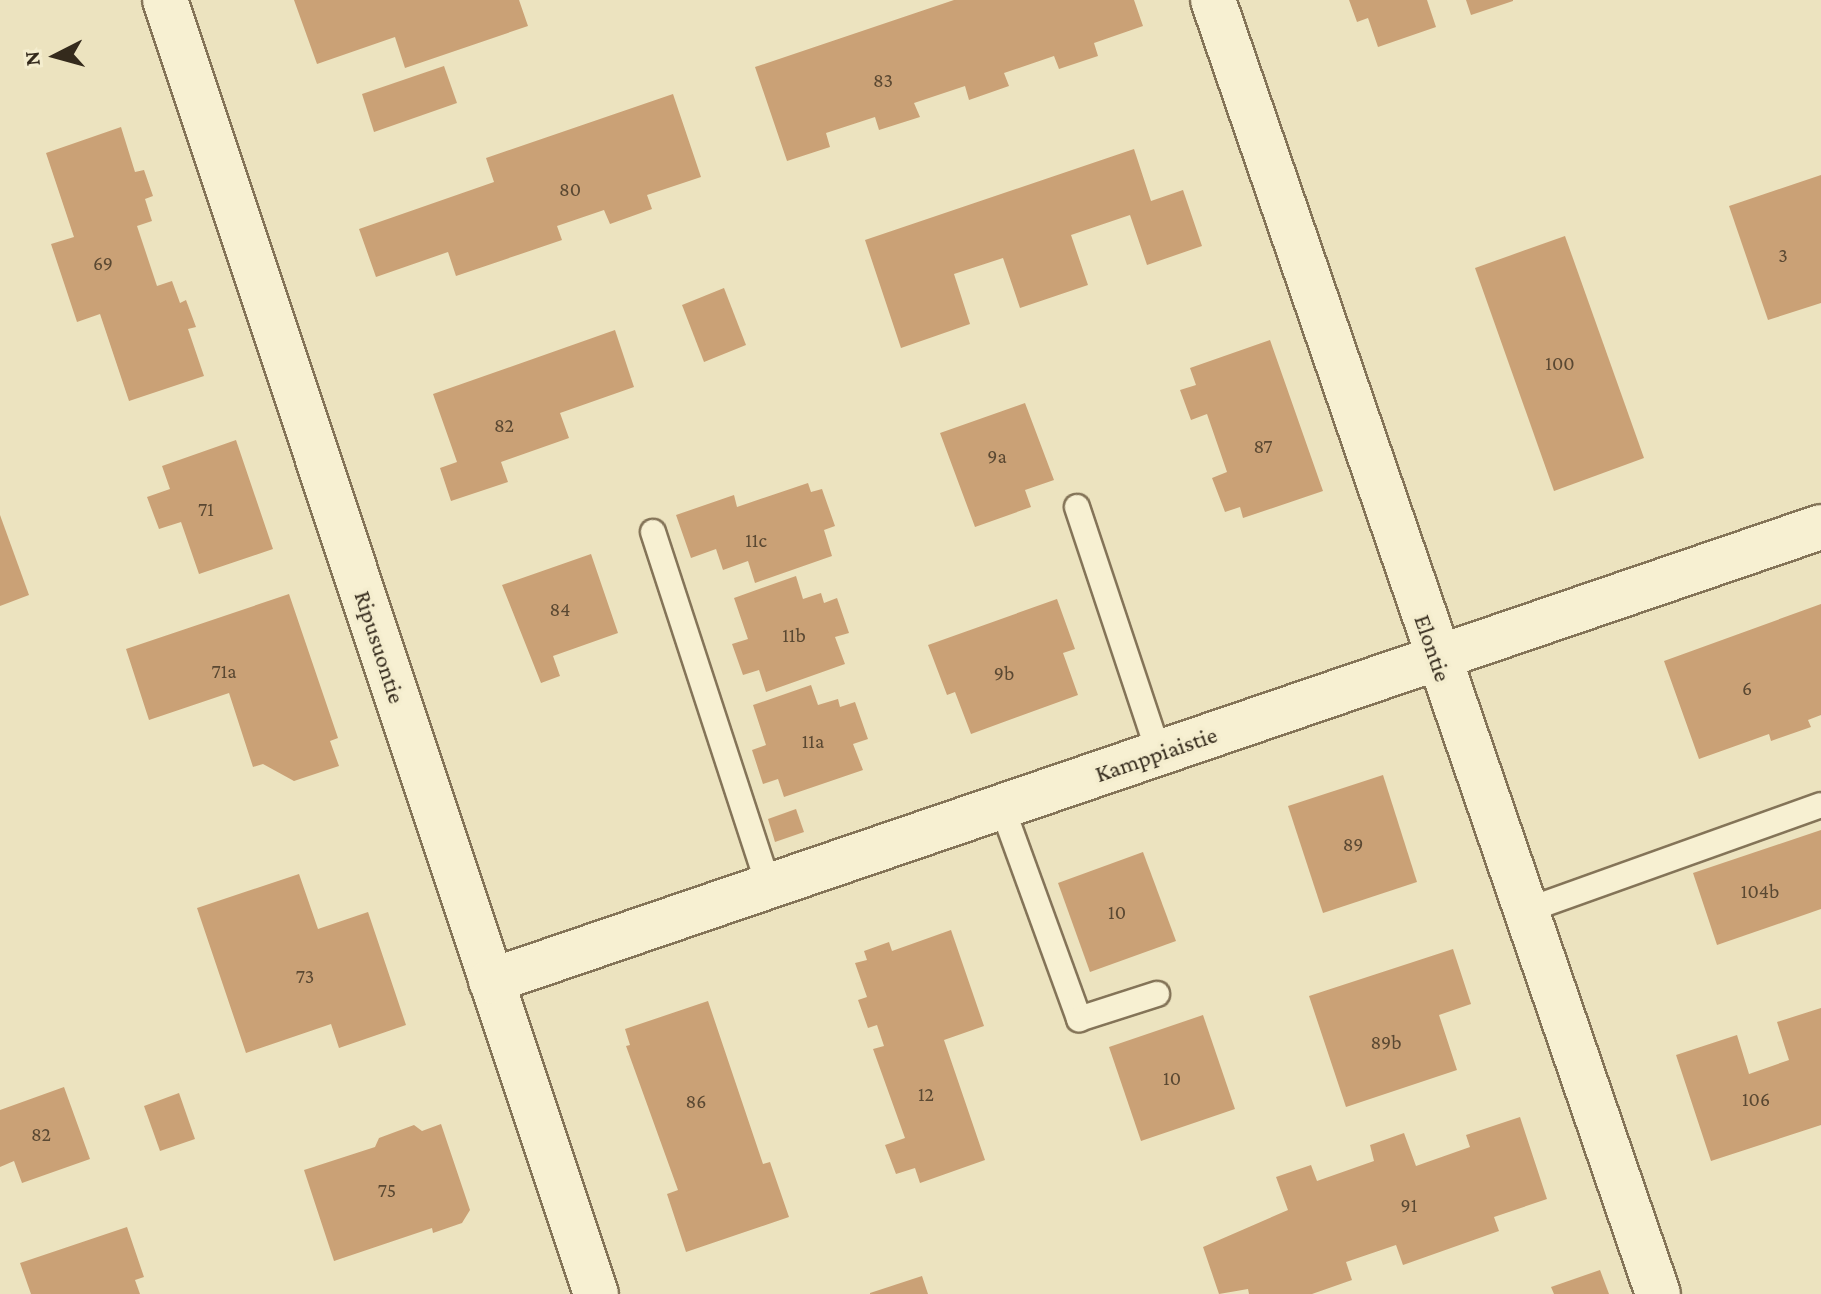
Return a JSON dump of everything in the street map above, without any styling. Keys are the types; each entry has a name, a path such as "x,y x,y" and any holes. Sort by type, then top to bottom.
{"street":[{"name":"Ripusuontie","path":"165,0 596,1294"},
{"name":"Elontie","path":"1213,0 1658,1294"},
{"name":"Kamppiaistie","path":"491,981 1821,527"}],"lane":[{"path":"1077,507 1159,753"},
{"path":"653,532 769,887"},
{"path":"1525,911 1821,805"},
{"path":"1002,807 1079,1019 1157,994"}],"building":[{"path":"294,0 519,0 528,26 405,68 395,37 317,64"},
{"path":"954,0 1134,0 1143,26 1094,43 1098,56 1059,69 1054,56 1004,73 1009,86 969,100 965,86 914,103 920,117 879,130 875,117 826,133 830,147 787,161 755,67"},
{"path":"1349,0 1427,0 1436,27 1378,47 1368,18 1357,22"},
{"path":"1466,0 1513,0 1513,1 1471,15"},
{"path":"444,66 457,103 374,132 362,94"},
{"path":"673,94 701,177 647,195 652,209 610,224 604,210 557,226 562,240 456,276 448,252 376,277 359,229 494,182 486,158"},
{"path":"121,127 135,172 144,170 153,196 145,199 152,221 137,226 157,286 172,281 180,303 186,300 196,327 188,329 204,376 129,401 100,314 77,322 51,244 74,237 46,153"},
{"path":"1134,149 1151,201 1183,190 1202,246 1147,265 1130,215 1071,235 1088,285 1020,308 1003,258 954,274 970,324 901,348 865,240"},
{"path":"1821,175 1821,303 1768,320 1729,206"},
{"path":"1565,236 1644,458 1554,491 1475,268"},
{"path":"724,288 746,345 704,362 682,305"},
{"path":"615,330 634,387 560,413 569,438 501,462 508,482 451,501 440,468 457,462 433,394"},
{"path":"1270,340 1323,491 1243,518 1240,507 1225,512 1212,478 1227,472 1207,414 1191,420 1180,390 1196,385 1190,368"},
{"path":"1025,403 1054,480 1025,490 1031,507 975,527 940,433"},
{"path":"236,440 273,549 199,574 181,522 159,529 147,497 170,489 162,466"},
{"path":"808,483 811,492 822,489 835,526 824,530 832,556 755,583 748,561 723,570 716,549 691,558 676,515 734,495 737,507"},
{"path":"0,515 29,595 0,606"},
{"path":"591,554 618,633 553,656 560,676 541,683 502,585"},
{"path":"796,576 803,599 821,593 824,603 837,598 849,633 835,637 845,664 766,692 759,670 743,675 732,644 748,639 734,598"},
{"path":"289,594 338,738 330,741 339,766 294,781 263,764 253,767 229,693 149,720 126,649"},
{"path":"1057,599 1075,649 1063,653 1078,695 971,734 955,692 947,695 928,645"},
{"path":"1821,604 1821,715 1808,720 1811,727 1771,741 1769,734 1699,759 1664,661"},
{"path":"811,685 818,705 838,699 840,707 855,702 868,739 853,744 863,770 784,797 778,779 763,784 752,750 766,745 753,705"},
{"path":"1383,775 1417,882 1323,913 1288,806"},
{"path":"796,809 804,832 775,842 768,819"},
{"path":"1821,830 1821,909 1717,945 1693,873"},
{"path":"1143,852 1176,941 1090,972 1058,883"},
{"path":"299,874 318,929 368,912 406,1025 339,1048 331,1024 246,1053 197,908"},
{"path":"951,930 984,1026 944,1040 985,1160 920,1183 915,1168 896,1174 885,1145 905,1138 873,1049 884,1046 877,1025 868,1028 858,1000 867,997 855,963 867,960 864,951 889,942 892,951"},
{"path":"1453,949 1471,1004 1439,1015 1457,1070 1346,1107 1309,996"},
{"path":"708,1001 763,1164 770,1162 789,1217 686,1252 667,1194 678,1190 626,1046 630,1045 625,1029"},
{"path":"1821,1008 1821,1125 1711,1161 1676,1055 1737,1035 1749,1074 1789,1060 1777,1022"},
{"path":"1203,1015 1235,1109 1141,1141 1109,1047"},
{"path":"64,1087 90,1159 22,1183 14,1161 0,1167 0,1110"},
{"path":"179,1093 195,1139 160,1151 144,1106"},
{"path":"1520,1117 1547,1199 1494,1217 1499,1231 1403,1265 1396,1245 1346,1262 1352,1280 1312,1294 1249,1294 1248,1289 1219,1294 1203,1247 1288,1210 1276,1177 1311,1165 1317,1181 1374,1161 1370,1145 1404,1133 1416,1166 1470,1147 1466,1135"},
{"path":"441,1124 470,1210 462,1223 433,1233 432,1228 334,1261 304,1170 375,1147 379,1138 414,1125 422,1131"},
{"path":"127,1227 144,1277 135,1280 140,1294 31,1294 20,1263"},
{"path":"1600,1270 1609,1294 1554,1294 1551,1287"},
{"path":"922,1276 928,1294 870,1294 870,1293"}]}
